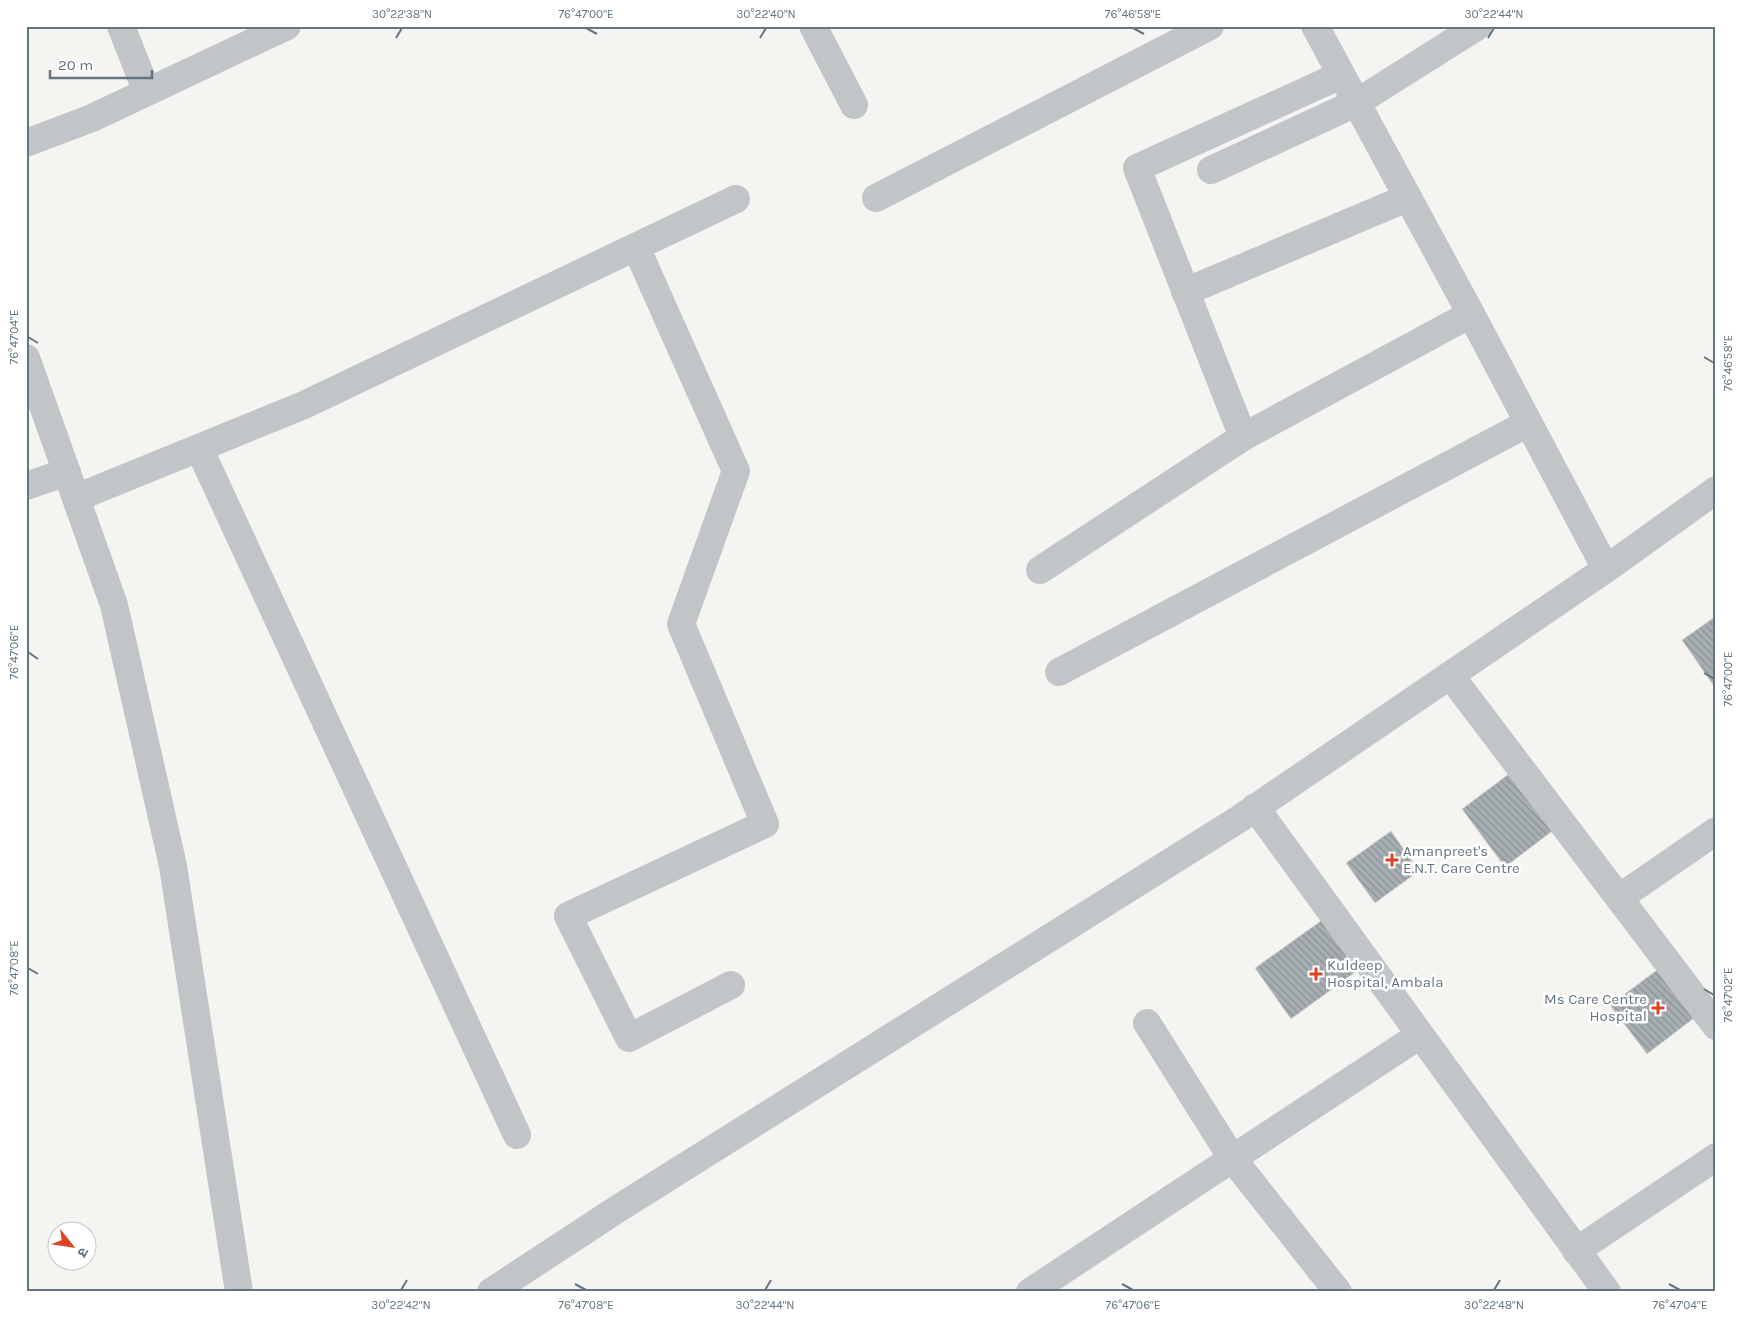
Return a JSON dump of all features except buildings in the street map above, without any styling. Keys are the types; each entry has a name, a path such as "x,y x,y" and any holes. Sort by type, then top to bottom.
{"street":[{"path":"120,26 147,92"},
{"path":"26,143 92,118 288,26"},
{"path":"813,26 854,105"},
{"path":"876,198 1210,26"},
{"path":"1314,26 1471,314 1606,569"},
{"path":"1211,170 1356,103 1478,26"},
{"path":"1243,437 1137,168 1341,75"},
{"path":"1185,292 1407,198"},
{"path":"76,498 304,405 736,199"},
{"path":"636,246 736,471 681,624 765,824 568,916 629,1038 730,985"},
{"path":"1040,570 1243,437 1471,314"},
{"path":"26,358 114,606 173,866 239,1292"},
{"path":"1059,672 1528,423"},
{"path":"199,448 516,1135"},
{"path":"26,486 67,472"},
{"path":"491,1292 619,1208 1255,807 1606,569 1716,490"},
{"path":"1450,675 1716,1026"},
{"path":"1255,807 1607,1292"},
{"path":"1619,898 1716,831"},
{"path":"1147,1023 1232,1158 1338,1292"},
{"path":"1030,1292 1420,1035"},
{"path":"1576,1250 1716,1157"}],"place":[{"name":"Amanpreet's E.N.T. Care Centre","path":"1392,860"},
{"name":"Kuldeep Hospital, Ambala","path":"1316,974"},
{"name":"Ms Care Centre Hospital","path":"1658,1008"}]}
